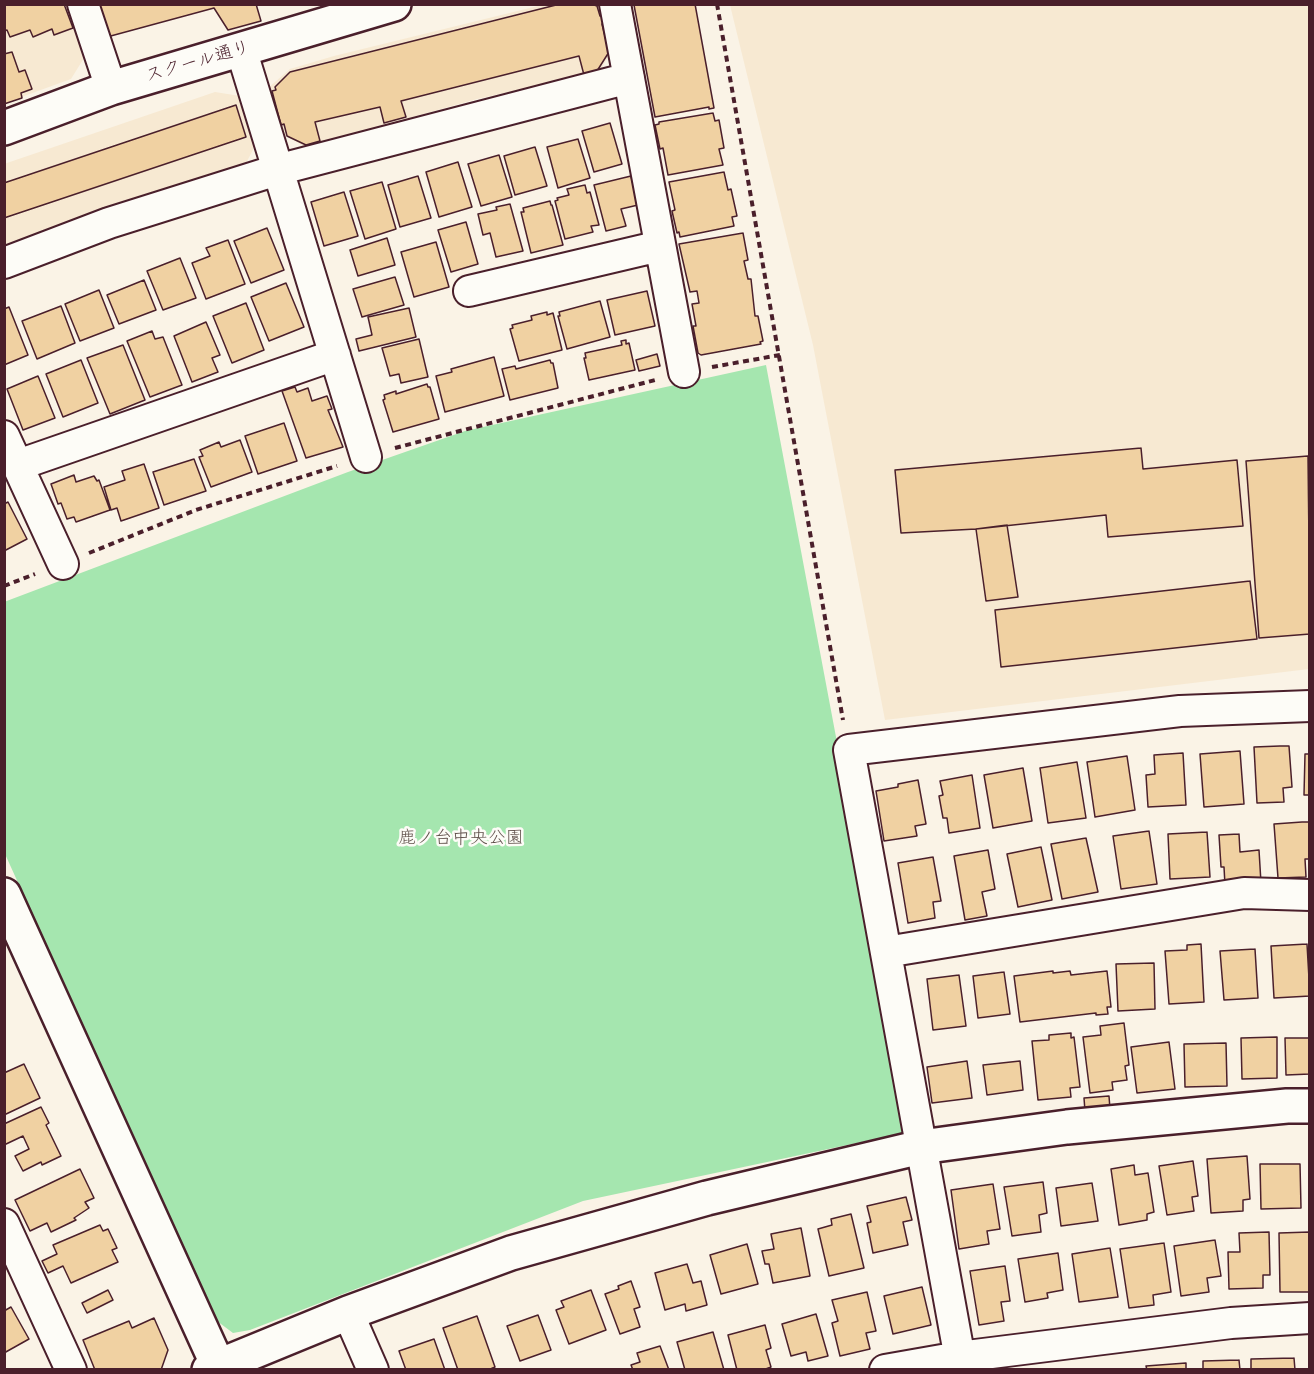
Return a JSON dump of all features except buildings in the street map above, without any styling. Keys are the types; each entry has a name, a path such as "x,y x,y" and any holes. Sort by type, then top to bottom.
{"street":[{"path":"83,4 111,88"},
{"name":"スクール通り","path":"4,128 111,88 394,4"},
{"path":"615,4 684,372"},
{"path":"241,50 366,457"},
{"path":"4,263 109,224 277,170 629,78"},
{"path":"469,291 660,246"},
{"path":"18,465 334,355"},
{"path":"4,436 63,564"},
{"path":"961,1363 849,750 1180,711 1310,706"},
{"path":"886,952 1244,894 1310,896"},
{"path":"4,895 215,1368 348,1313 522,1250 707,1198 921,1147 1067,1127 1287,1106 1310,1106"},
{"path":"7,1236 71,1370"},
{"path":"348,1313 373,1370"},
{"path":"885,1370 961,1363 1231,1323 1310,1318"}],"path":[{"path":"717,4 849,750"}],"shaded area":[{"path":"5,5 66,5 84,58 71,79 5,103"},
{"path":"542,5 597,5 603,8 610,54 599,72 477,99 305,147 284,135 268,88 290,69"},
{"path":"730,5 1309,5 1309,669 885,720 813,345"},
{"path":"215,92 240,96 256,144 245,165 114,204 5,246 4,164"}],"green space":[{"name":"鹿ノ台中央公園","path":"766,365 836,737 904,1133 583,1201 250,1330 233,1333 217,1321 5,854 4,602 348,472 465,431"}]}
